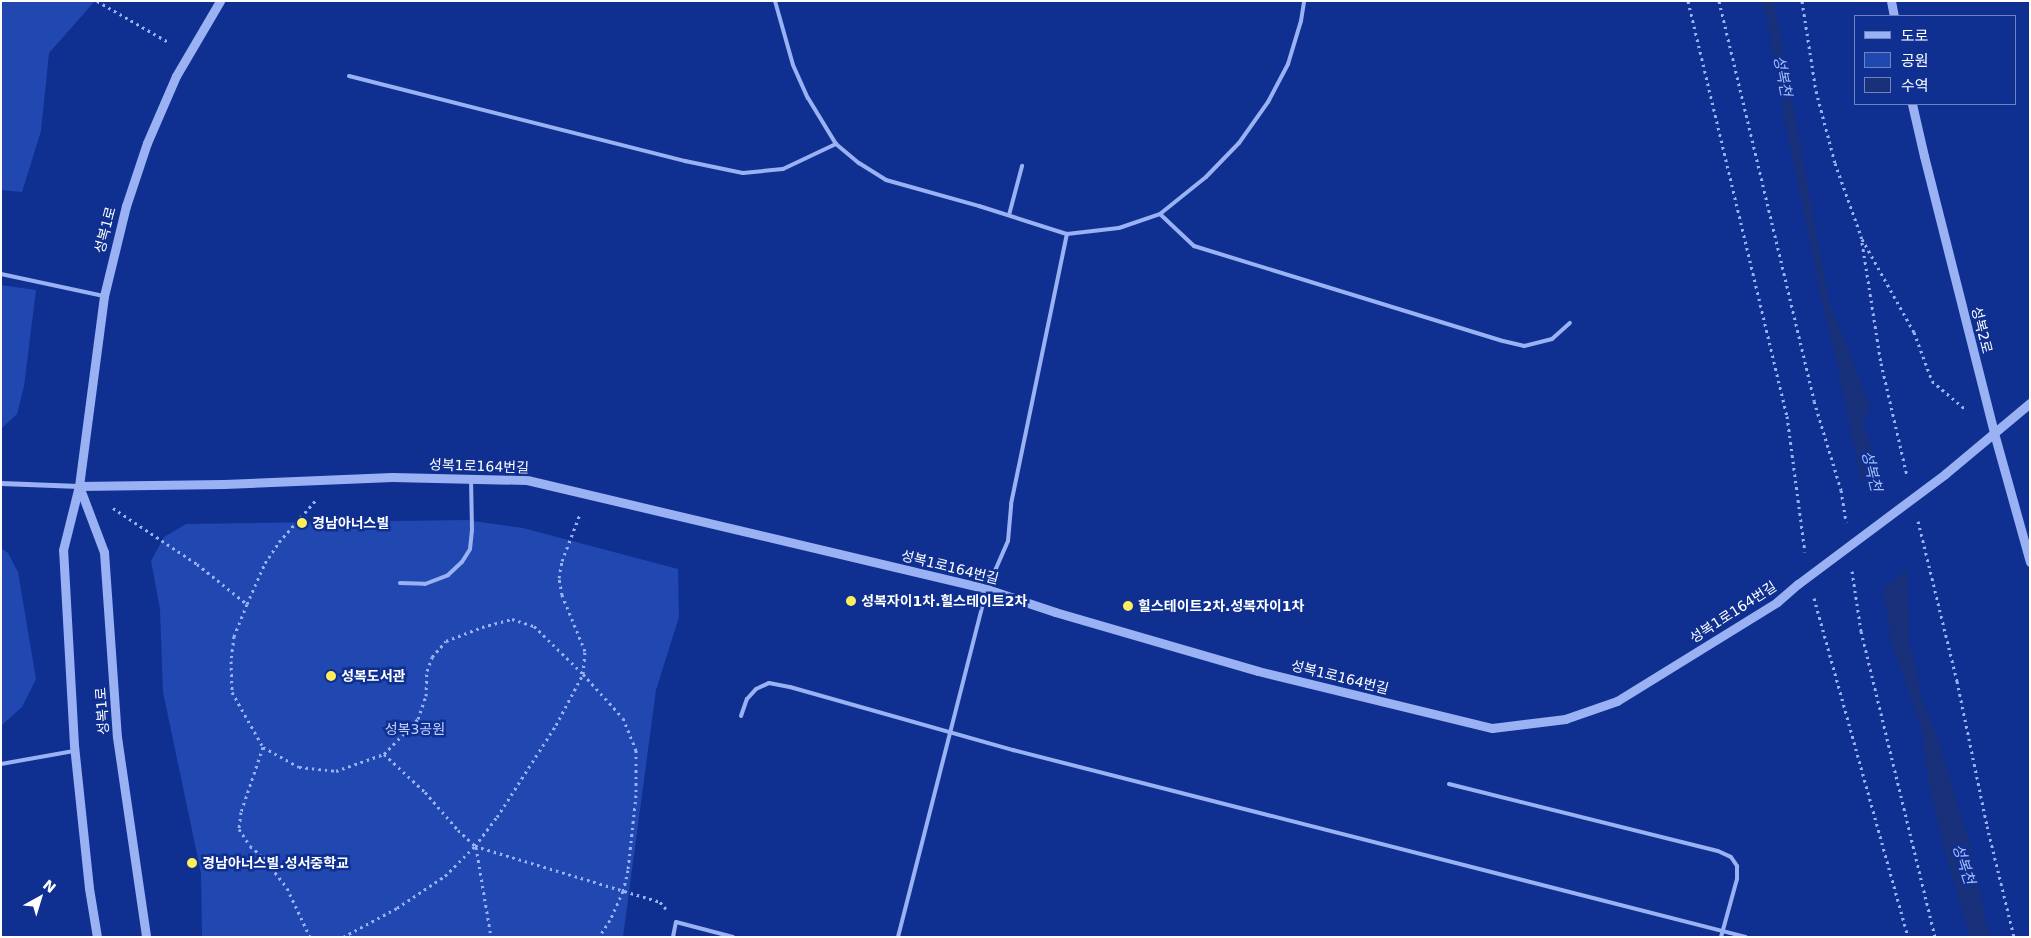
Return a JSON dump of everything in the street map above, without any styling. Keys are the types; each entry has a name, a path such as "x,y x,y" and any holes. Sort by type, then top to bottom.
{"street":[{"name":"성복1로","path":"97,937 89,888 76,751 63,550 79,486 104,296 126,206 147,143 188,53 220,1"},
{"path":"1891,1 1894,15"},
{"name":"성복2로","path":"1912,105 1994,433 2030,562"},
{"path":"1994,433 2030,403"},
{"name":"성복1로164번길","path":"79,486 471,477 527,480 987,589 1055,612 1258,671 1492,728 1565,719 1617,701 1777,602 1808,576 1945,474 1994,433"},
{"path":"1,483 79,486"},
{"name":"성복1로","path":"79,486 104,552 117,737 146,937"}],"lane":[{"path":"775,1 793,65 808,98 836,144 886,180 1009,215 1067,234 1119,228 1160,214 1206,177 1239,143 1268,102 1288,64 1301,20 1304,1"},
{"path":"349,76 743,173 782,169 836,144"},
{"path":"1009,215 1022,166"},
{"path":"1160,214 1194,246 1503,341 1524,346 1552,339 1570,323"},
{"path":"898,937 928,827 950,731 987,589 1008,541 1011,504 1067,234"},
{"path":"1,274 104,296"},
{"path":"400,583 425,584 448,575 462,562 470,549 472,530 471,477"},
{"path":"741,716 747,699 756,689 769,683 950,731 1013,750 1746,937"},
{"path":"1,764 76,751"},
{"path":"1449,784 1718,851 1731,858 1737,866 1737,879 1721,930 1721,937"},
{"path":"673,937 676,922 732,937"}],"path":[{"path":"97,1 188,53"},
{"path":"1688,1 1786,416 1808,576 1908,937"},
{"path":"1719,1 1802,354 1841,490 1846,528"},
{"path":"1802,1 1819,100 1835,163 1860,236 1881,363 1910,486"},
{"path":"1860,236 1914,332 1932,381 1994,433"},
{"path":"333,479 270,556 234,636 231,661 232,692 263,747 299,767 336,771 384,754 418,719 426,696 427,670 432,656 446,641 512,619 534,626 583,674 623,718 636,750 636,795 628,870 623,891 610,920 599,937"},
{"path":"343,937 398,908 445,876 476,846 497,817 556,725 583,674 585,651 562,595 559,578 562,561 587,494"},
{"path":"111,507 197,564 247,604"},
{"path":"1916,514 1958,681 1987,826 2014,937"},
{"path":"1852,565 1861,631 1935,937"},
{"path":"263,747 240,812 239,829 250,846 263,857 287,888 310,937"},
{"path":"384,754 425,792 458,830 476,846 660,902 676,922"},
{"path":"476,846 491,937"}],"green space":[{"path":"1,1 95,1 49,53 41,131 22,192 1,190"},
{"path":"1,285 36,290 24,386 17,414 1,429"},
{"name":"성복3공원","path":"466,520 523,528 678,569 679,617 656,690 623,937 202,937 201,873 163,692 160,609 151,561 164,537 186,524"},
{"path":"1,548 8,553 18,572 36,679 22,707 1,726"}],"water":[{"name":"성복천","path":"1761,1 1774,1 1829,301 1870,406 1863,423 1907,555 1909,642 1916,666 1921,697 1936,734 1971,847 1989,937 1970,937 1944,848 1929,786 1921,727 1891,642 1885,599 1835,353 1822,303 1784,117 1767,17"}],"pier":[{"path":"1881,468 1910,554 1910,567 1881,591 1859,487"}],"place":[{"name":"경남아너스빌","path":"302,523"},
{"name":"성복자이1차.힐스테이트2차","path":"851,601"},
{"name":"힐스테이트2차.성복자이1차","path":"1128,606"},
{"name":"성복도서관","path":"331,676"},
{"name":"경남아너스빌.성서중학교","path":"192,863"}]}
